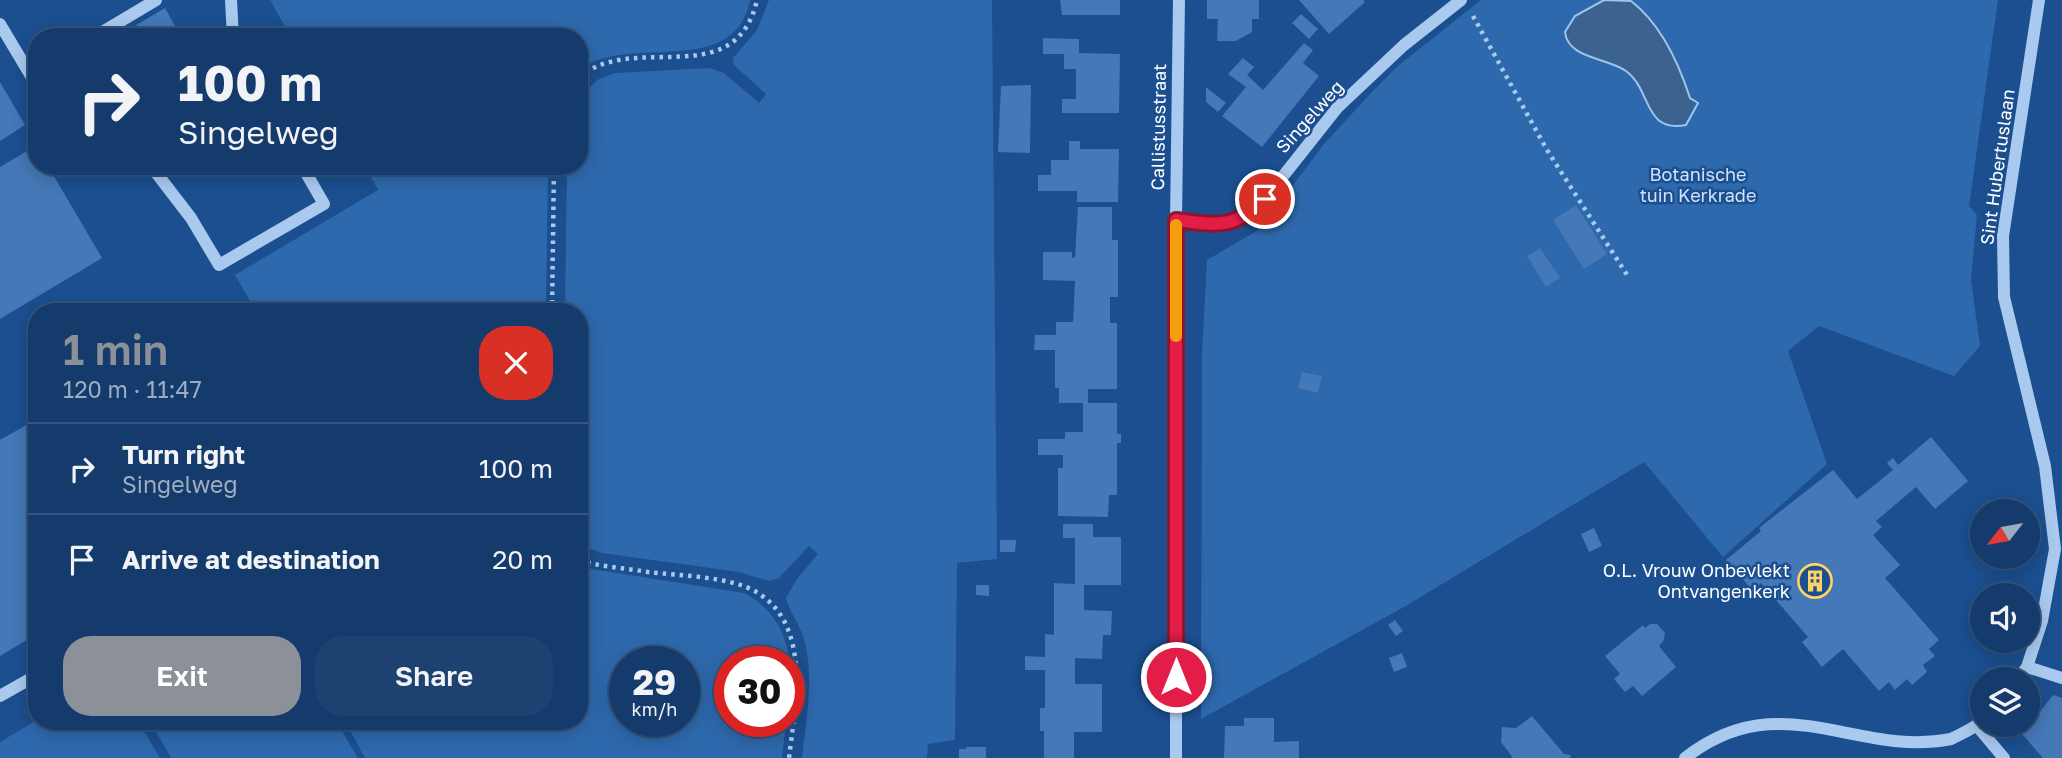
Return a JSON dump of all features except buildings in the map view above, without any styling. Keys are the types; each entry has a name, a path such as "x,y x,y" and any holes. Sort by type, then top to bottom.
{"street":[{"path":"109,28 156,0"},
{"path":"231,0 233,28"},
{"name":"Callistusstraat","path":"1176,758 1178,0"},
{"name":"Sint Hubertuslaan","path":"2027,667 2042,621 2054,549 2045,466 2004,298 2003,236 2039,0"},
{"name":"Singelweg","path":"1176,220 1219,225 1247,216 1265,199 1337,108 1404,45 1465,5"},
{"path":"0,24 28,71"},
{"path":"158,175 191,218 219,265 324,204 307,175"},
{"path":"2040,671 2062,678"},
{"path":"0,696 28,680"},
{"path":"1685,758 1720,735 1742,731 1783,729 1861,749 1904,753 1940,744 1970,728"},
{"path":"1990,737 2004,758"}],"path":[{"path":"588,72 609,62 703,56 720,50 732,42 746,26 757,0"},
{"path":"1465,5 1547,150 1629,278"},
{"path":"552,303 554,175"},
{"path":"588,561 721,581 758,592 773,606 789,635 796,664 789,758"}],"green space":[{"path":"270,0 750,0 740,25 724,40 702,48 625,54 600,59 588,65 588,28 286,28"},
{"path":"769,0 992,0 997,559 957,563 955,740 928,744 927,758 802,758 808,701 808,657 799,626 786,598 797,579 818,554 809,546 779,578 769,581 739,572 602,553 588,548 588,303 565,303 567,175 588,175 588,90 597,80 615,73 709,68 724,73 759,103 766,94 734,65 733,58 757,30"},
{"name":"Botanische tuin Kerkrade","path":"1481,0 1998,0 1969,206 1977,215 1971,280 1980,346 1954,376 1819,326 1788,351 1827,464 1723,557 1644,462 1404,607 1201,719 1202,354 1207,260 1260,229 1324,144 1370,94 1399,65"},
{"path":"370,175 548,175 546,303 251,303 235,275 378,190"},
{"path":"588,568 744,593 762,605 776,621 787,646 714,646 714,737 784,737 782,758 365,758 350,730 588,730"},
{"path":"28,725 28,730 143,730 160,758 0,758 0,742"},
{"path":"155,730 341,730 358,758 171,758"}],"shaded area":[{"path":"1604,0 1631,1 1642,10 1660,33 1674,58 1690,98 1698,103 1686,125 1672,126 1662,123 1626,71 1580,53 1568,41 1565,32 1575,16"}],"slow traffic":[{"path":"1176,225 1176,336"}],"place":[{"name":"O.L. Vrouw Onbevlekt Ontvangenkerk","path":"1815,581"}],"route":[{"path":"1176,677 1176,220 1219,225 1247,216 1265,199"}]}
